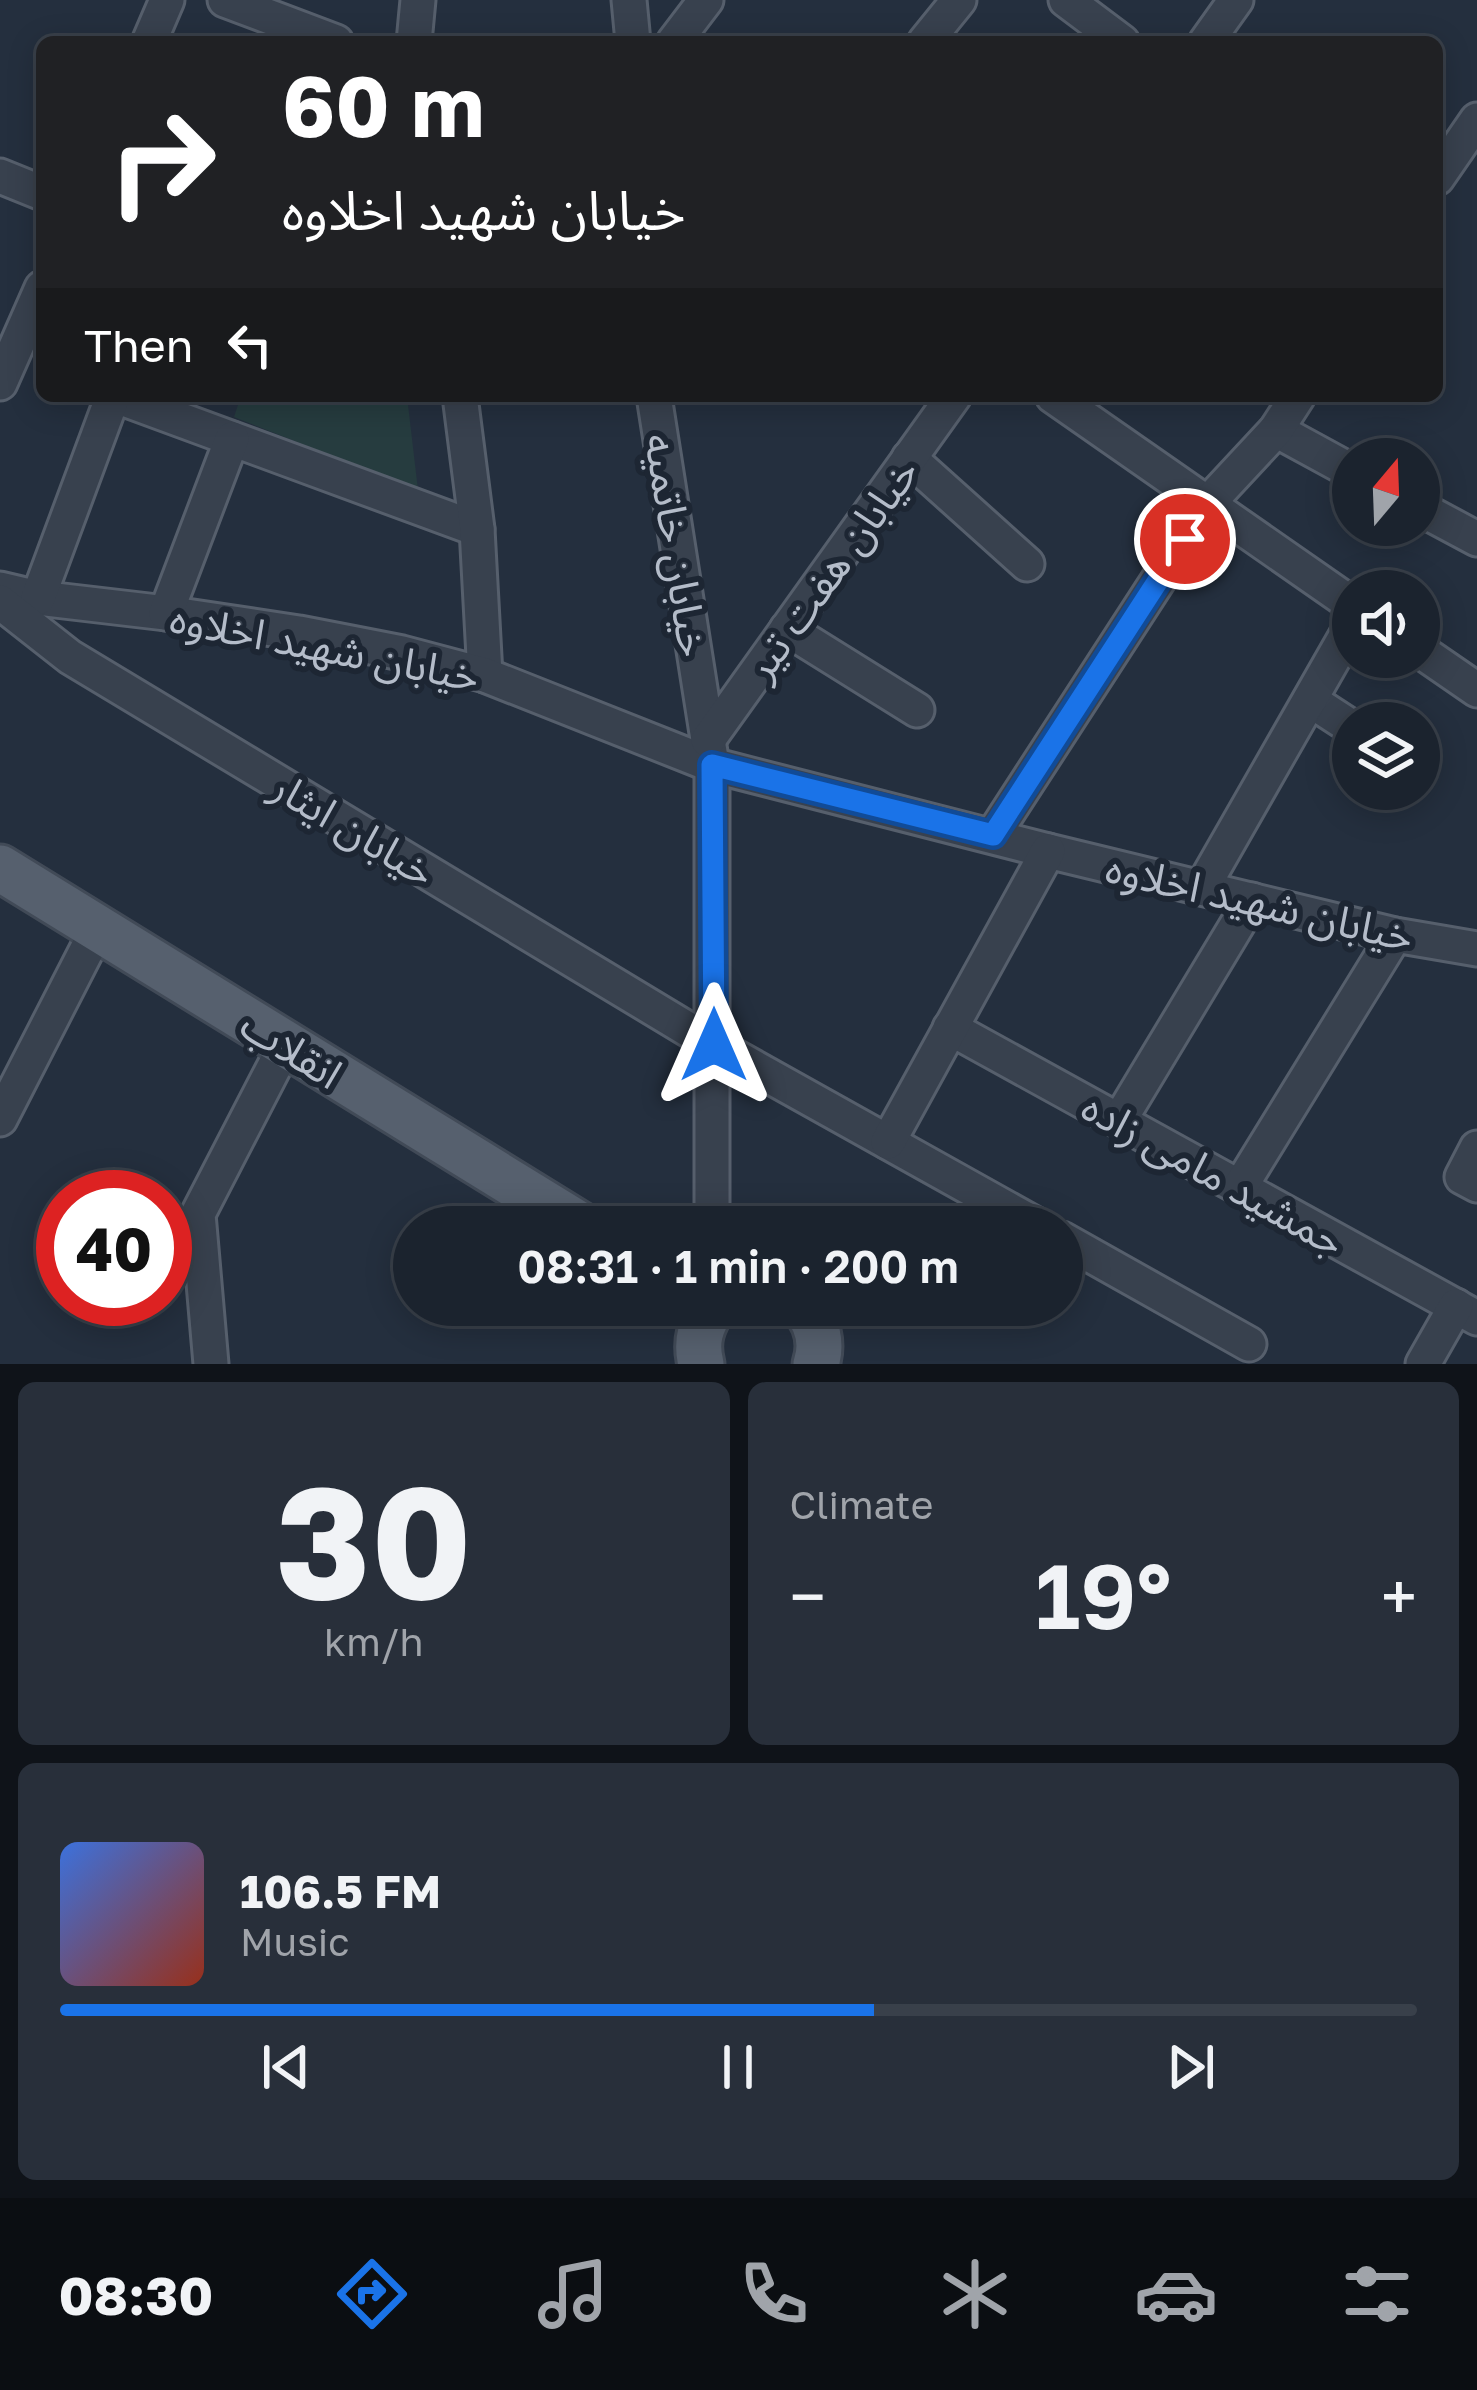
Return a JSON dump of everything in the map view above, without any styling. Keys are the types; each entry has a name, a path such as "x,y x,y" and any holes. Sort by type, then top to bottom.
{"main road":[{"name":"انقلاب","path":"0,868 550,1206"},
{"path":"701,1364 702,1326"},
{"path":"815,1326 816,1364"}],"street":[{"path":"226,0 319,36"},
{"path":"415,36 418,0"},
{"path":"629,0 632,36"},
{"path":"679,36 706,0"},
{"path":"930,36 959,0"},
{"path":"1066,0 1114,36"},
{"path":"1210,36 1236,0"},
{"path":"151,36 163,1"},
{"path":"1443,169 1477,120"},
{"path":"0,176 36,191"},
{"path":"0,383 36,302"},
{"path":"38,598 112,402"},
{"path":"130,402 477,530"},
{"path":"461,402 477,530 485,675"},
{"name":"خیابان خاتمیه","path":"655,402 710,752"},
{"name":"خیابان هفت تیر","path":"710,752 788,629 950,402"},
{"path":"1062,402 1332,590"},
{"path":"993,835 1208,502 1276,430 1294,402"},
{"path":"1276,430 1332,461"},
{"path":"166,613 232,439"},
{"path":"909,458 1027,564"},
{"path":"1440,519 1477,539"},
{"name":"خیابان شهید اخلاوه","path":"0,590 402,652 485,675 710,752 993,835 1395,935 1477,949"},
{"name":"خیابان ایثار","path":"0,602 70,657 714,1045 1002,1206"},
{"path":"788,629 917,710"},
{"path":"1202,888 1332,662"},
{"path":"1440,664 1477,690"},
{"path":"1310,700 1332,714"},
{"path":"710,752 712,1206"},
{"path":"888,1142 1048,850"},
{"path":"1119,1121 1252,900"},
{"path":"0,1119 98,928"},
{"path":"1240,1187 1395,935"},
{"name":"جمشید مامی زاده","path":"950,1028 1466,1312"},
{"path":"211,1364 198,1214 286,1044"},
{"path":"1083,1251 1249,1344"},
{"path":"1423,1364 1466,1312"}],"green space":[{"path":"239,402 408,402 418,490 234,417"}],"route":[{"path":"714,1045 712,765 993,835 1185,539"}]}
